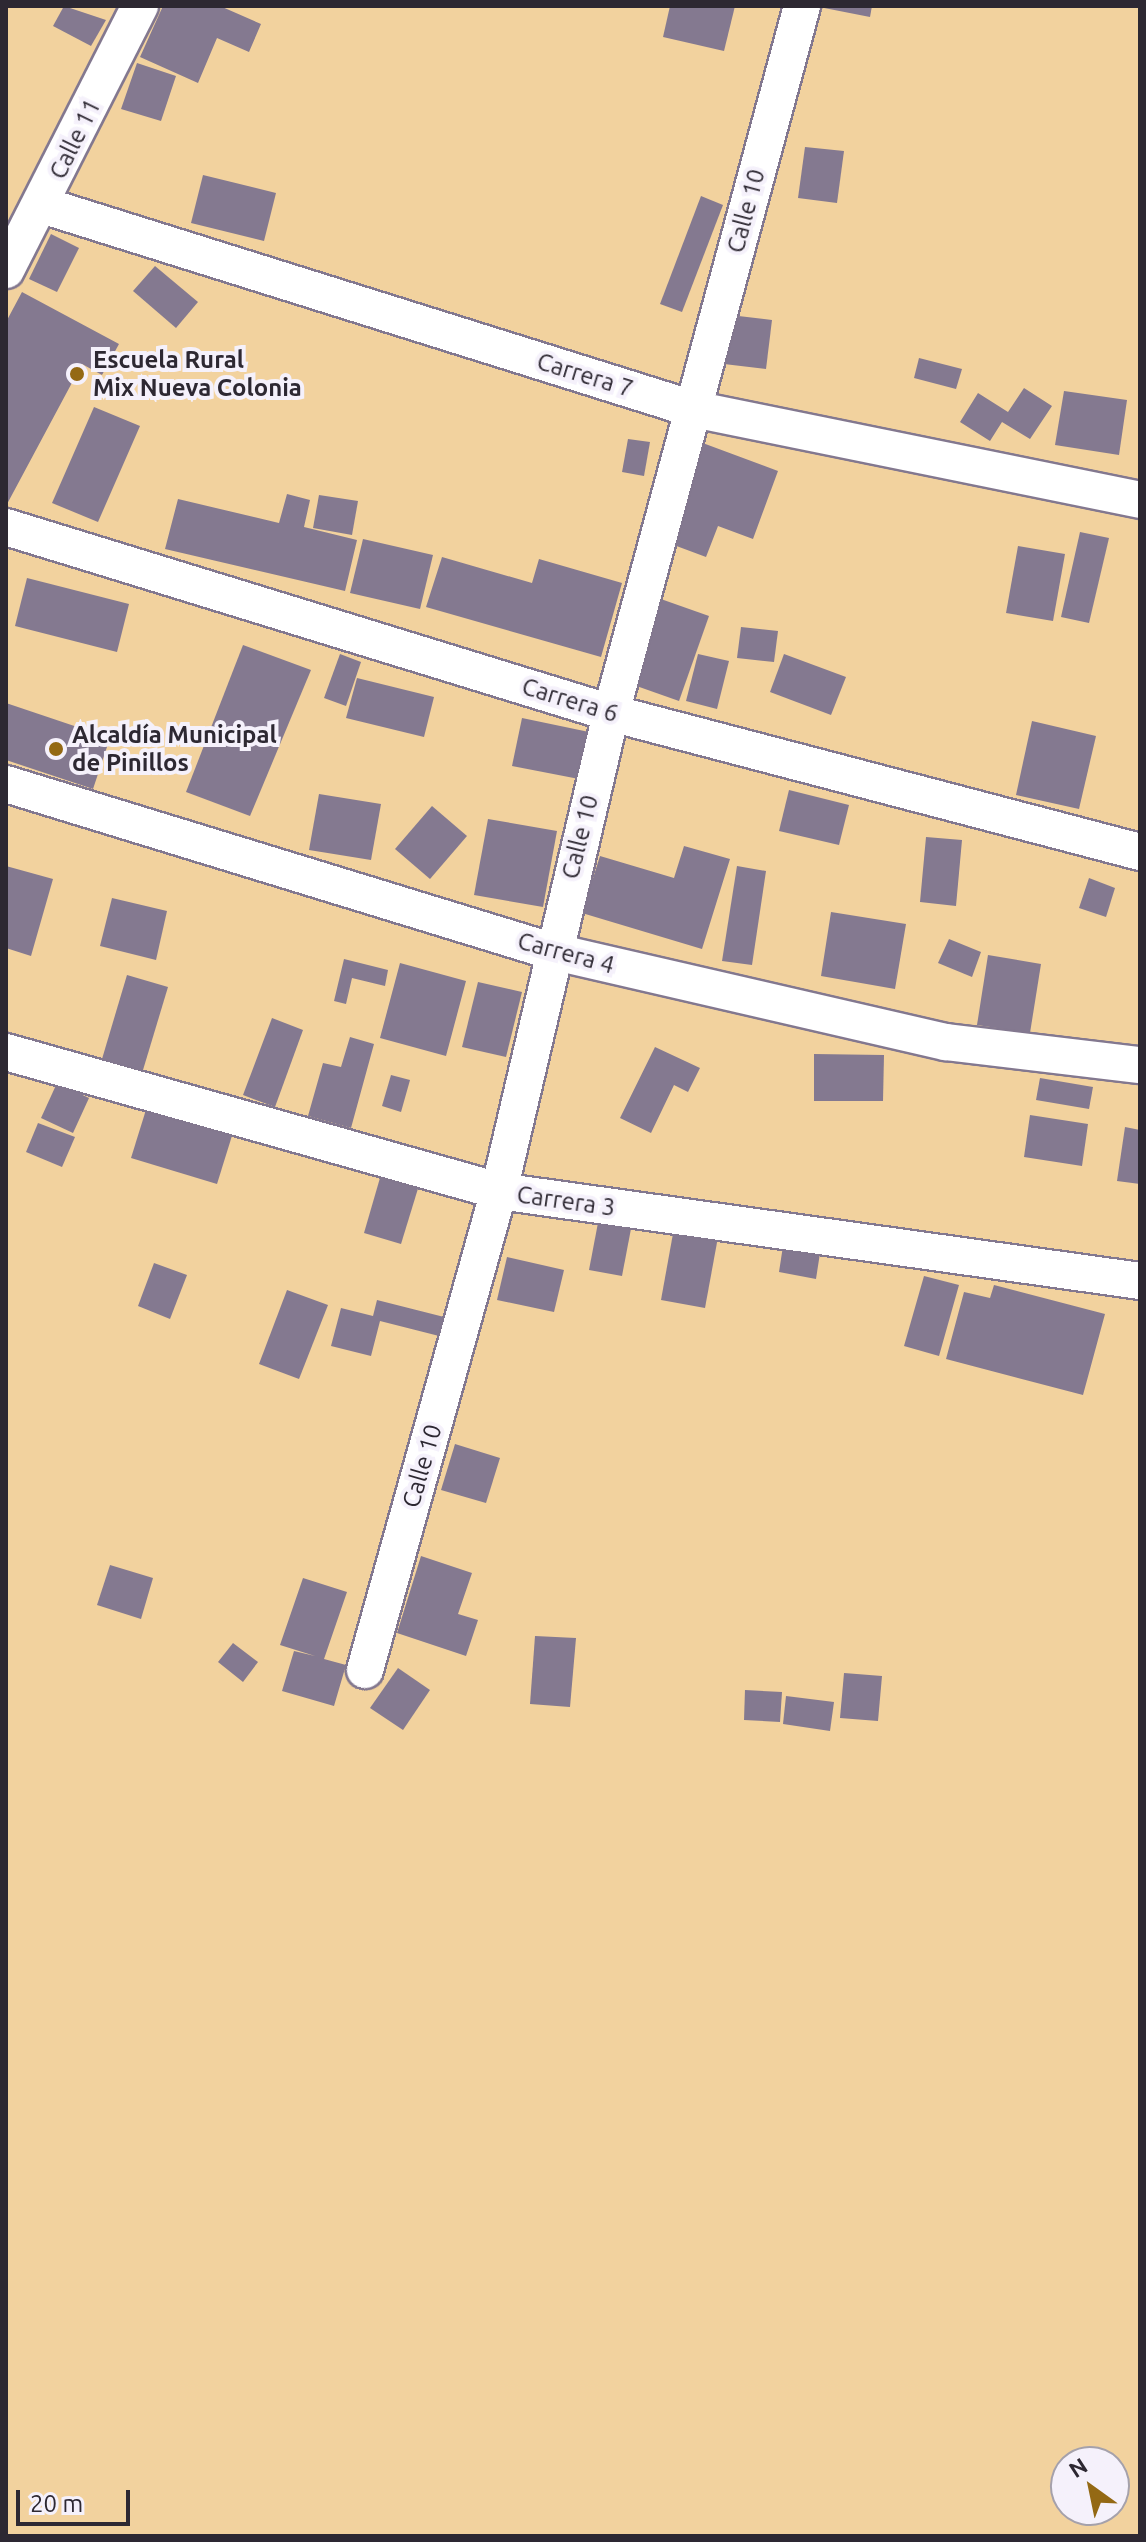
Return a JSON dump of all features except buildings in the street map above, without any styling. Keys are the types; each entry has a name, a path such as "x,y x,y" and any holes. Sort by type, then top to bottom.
{"street":[{"name":"Calle 11","path":"6,270 42,205 140,6"},
{"name":"Calle 10","path":"365,1670 499,1191 551,951 611,713 802,6"},
{"name":"Carrera 7","path":"42,205 693,409 1140,500"},
{"name":"Carrera 6","path":"6,527 611,713 1140,852"},
{"name":"Carrera 4","path":"6,784 551,951 946,1042 1140,1065"},
{"name":"Carrera 3","path":"6,1052 499,1191 1140,1281"}],"shaded area":[{"path":"6,6 1140,6 1140,2536 6,2536"}],"place":[{"name":"Escuela Rural Mix Nueva Colonia","path":"77,374"},
{"name":"Alcaldía Municipal de Pinillos","path":"56,749"}]}
